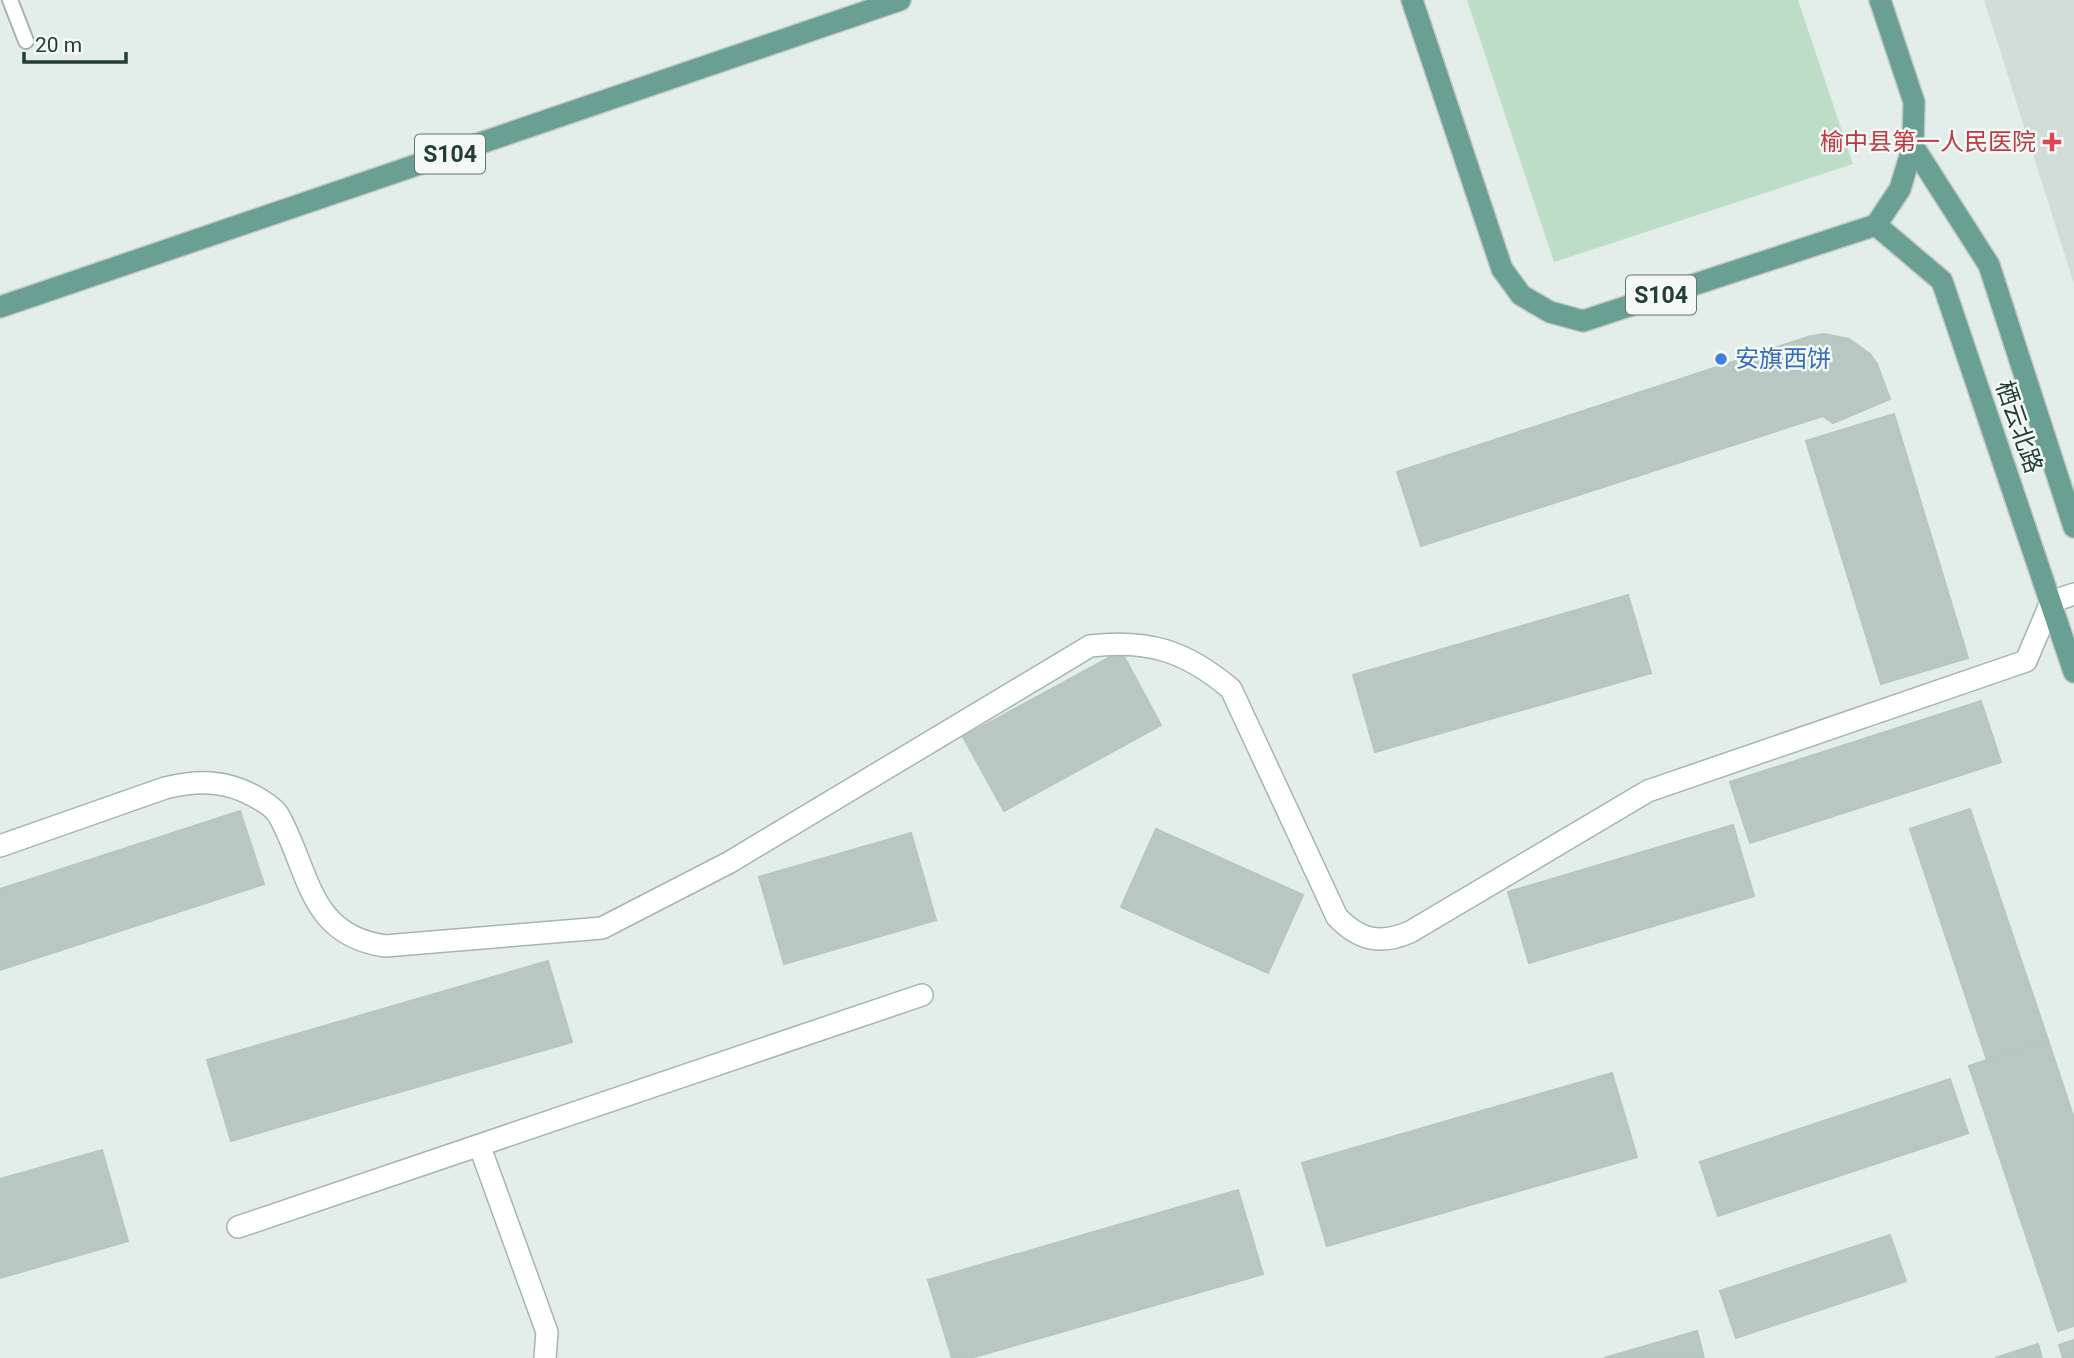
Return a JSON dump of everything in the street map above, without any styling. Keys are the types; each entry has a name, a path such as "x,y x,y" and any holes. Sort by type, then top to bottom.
{"main road":[{"name":"S104","path":"0,307 900,0"},
{"name":"S104","path":"1412,0 1502,269 1521,295 1550,312 1583,321 1875,225"},
{"path":"1875,225 1900,188 1913,146 1914,102 1880,0"},
{"name":"栖云北路","path":"1913,146 1989,265 2074,527"},
{"name":"栖云北路","path":"1875,225 1942,281 2074,672"}],"street":[{"path":"0,846 165,788 184,783 224,784 252,795 278,814 319,908 341,931 354,938 385,946 602,928 730,862 1090,646 1136,643 1185,657 1210,671 1231,689 1337,916 1348,928 1363,936 1395,938 1410,932 1648,791 2026,661 2051,602 2074,594"},
{"path":"238,1227 922,995"},
{"path":"480,1146 547,1332 545,1358"}],"lane":[{"path":"10,0 26,41"}],"shaded area":[{"name":"榆中县第一人民医院","path":"1984,0 2074,0 2074,284"}],"green space":[{"path":"1467,0 1798,0 1853,164 1554,262"}],"building":[{"path":"1824,334 1849,339 1870,354 1877,364 1890,399 1833,423 1823,416 1421,546 1397,472"},
{"path":"1894,414 1968,658 1881,684 1806,441"},
{"path":"1628,595 1651,673 1375,752 1353,675"},
{"path":"1121,651 1161,725 1004,811 963,737"},
{"path":"1981,701 2001,762 1750,843 1730,782"},
{"path":"1970,809 2048,1040 1987,1060 1910,829"},
{"path":"240,811 264,884 0,970 0,889"},
{"path":"1733,825 1754,896 1529,963 1508,892"},
{"path":"1156,829 1303,895 1268,973 1121,907"},
{"path":"911,833 936,920 784,964 759,877"},
{"path":"548,961 572,1042 231,1141 207,1060"},
{"path":"2048,1040 2074,1119 2074,1326 2058,1331 1969,1066"},
{"path":"1612,1073 1637,1157 1327,1246 1302,1163"},
{"path":"1950,1079 1968,1133 1718,1216 1700,1162"},
{"path":"102,1150 128,1241 0,1278 0,1179"},
{"path":"1238,1190 1263,1274 971,1358 952,1358 928,1280"},
{"path":"1890,1235 1906,1281 1736,1338 1720,1291"},
{"path":"1697,1331 1704,1358 1604,1358"},
{"path":"2074,1340 2074,1358 2063,1358 2059,1345"},
{"path":"2038,1344 2042,1358 1995,1358"}],"place":[{"name":"榆中县第一人民医院","path":"2052,142"},
{"name":"安旗西饼","path":"1721,359"}]}
